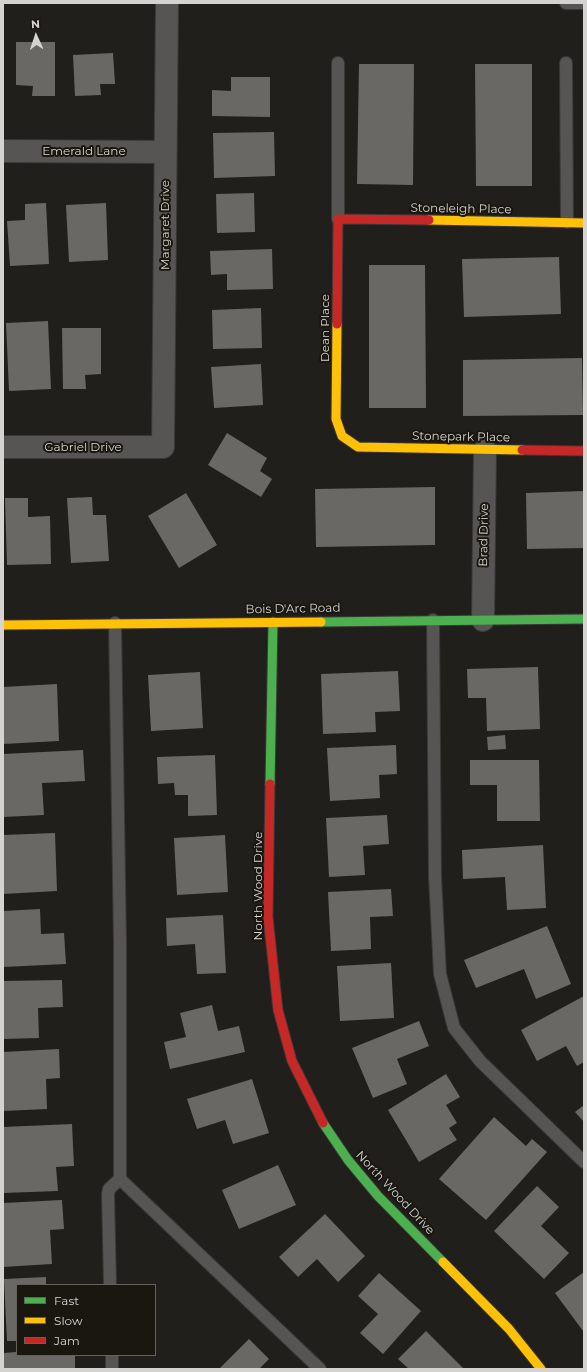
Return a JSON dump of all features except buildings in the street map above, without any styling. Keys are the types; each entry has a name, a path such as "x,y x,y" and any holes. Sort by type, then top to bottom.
{"street":[{"name":"Margaret Drive","path":"163,447 167,3"},
{"name":"Emerald Lane","path":"3,151 165,152"},
{"name":"Stoneleigh Place","path":"338,219 584,223"},
{"name":"Dean Place","path":"338,219 336,420 342,436"},
{"name":"Stonepark Place","path":"342,436 358,447 584,451"},
{"name":"Gabriel Drive","path":"3,447 163,447"},
{"name":"Brad Drive","path":"483,620 485,450"},
{"name":"Bois D'Arc Road","path":"3,624 584,619"},
{"name":"North Wood Drive","path":"273,622 268,917 278,1010 292,1061 320,1120 348,1160 378,1196 509,1329 541,1369"}],"lane":[{"path":"566,3 584,3"},
{"path":"338,63 338,219"},
{"path":"566,63 567,222"},
{"path":"433,620 435,877 438,937 440,974 454,1028 480,1061 584,1162"},
{"path":"110,1284 108,1194 109,1189 120,1178 120,944 116,623"},
{"path":"120,1178 320,1369"},
{"path":"112,1356 112,1369"}],"traffic: fast":[{"path":"321,622 584,619"},
{"path":"270,784 273,622"},
{"path":"323,1123 348,1160 378,1196 443,1262"}],"traffic: slow":[{"path":"429,220 584,223"},
{"path":"337,324 336,419 342,436 358,447 522,450"},
{"path":"3,625 321,622"},
{"path":"443,1262 509,1329 541,1369"}],"traffic: jam":[{"path":"337,324 338,219 429,220"},
{"path":"522,450 584,451"},
{"path":"270,784 268,917 278,1010 292,1061 323,1123"}]}
